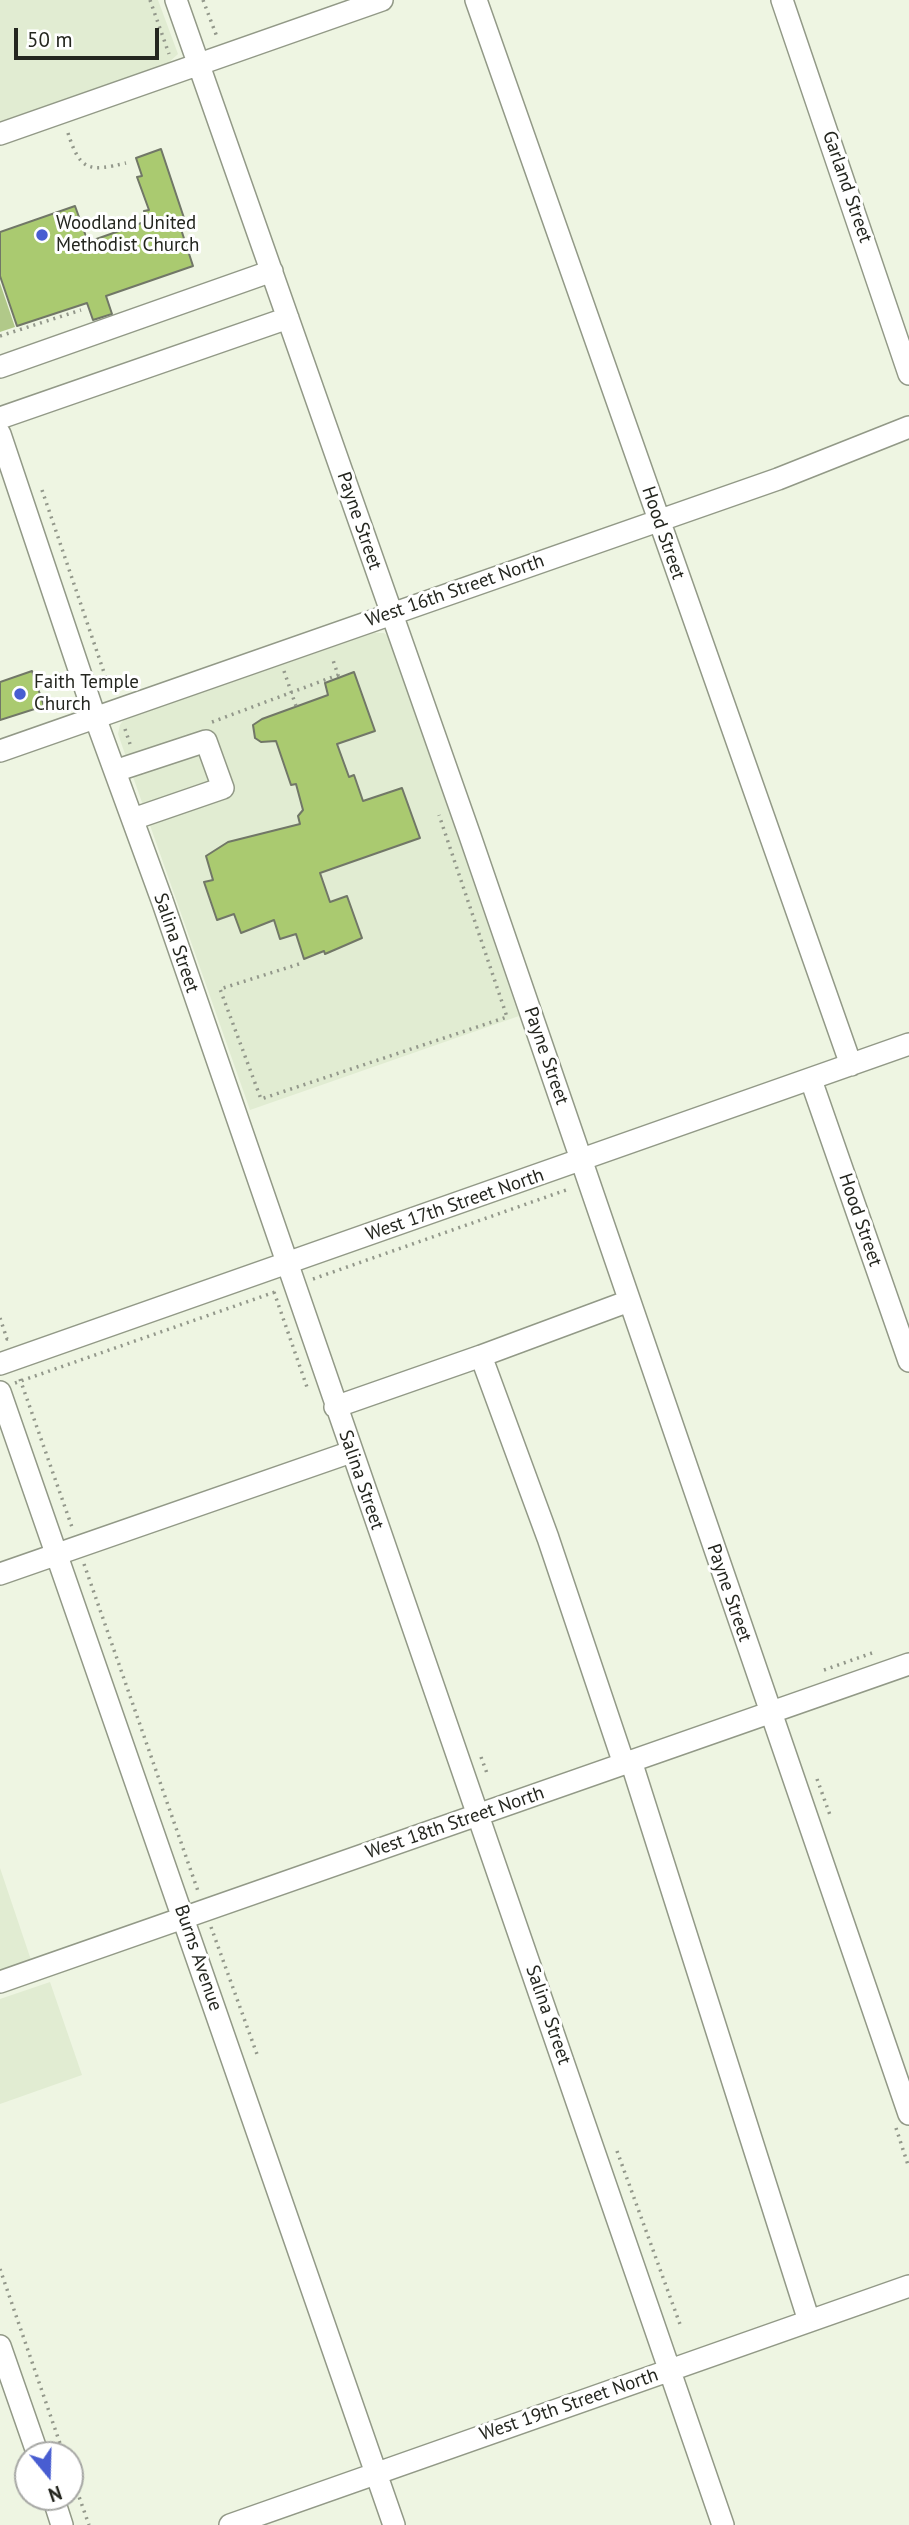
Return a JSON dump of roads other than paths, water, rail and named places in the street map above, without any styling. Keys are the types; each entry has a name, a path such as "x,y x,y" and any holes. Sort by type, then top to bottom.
{"street":[{"name":"Payne Street","path":"176,0 392,614 909,2114"},
{"path":"0,134 382,0"},
{"name":"Hood Street","path":"476,0 851,1065"},
{"name":"Garland Street","path":"785,2 909,374"},
{"path":"0,368 272,271"},
{"path":"0,418 288,318"},
{"name":"West 16th Street North","path":"0,751 778,479 909,427"},
{"name":"Salina Street","path":"0,434 95,717 133,819 723,2525"},
{"path":"115,771 206,741 223,788 133,819"},
{"name":"West 17th Street North","path":"7,1354 286,1264 909,1044"},
{"name":"Hood Street","path":"811,1080 909,1361"},
{"path":"335,1407 629,1301"},
{"path":"481,1356 627,1763 809,2321"},
{"name":"Burns Avenue","path":"0,1392 394,2525"},
{"path":"0,1574 351,1452"},
{"name":"West 18th Street North","path":"0,1982 909,1664"},
{"name":"West 19th Street North","path":"230,2525 909,2286"},
{"path":"0,2346 33,2441"}],"place":[{"name":"Woodland United Methodist Church","path":"42,235"},
{"name":"Faith Temple Church","path":"20,694"}]}
